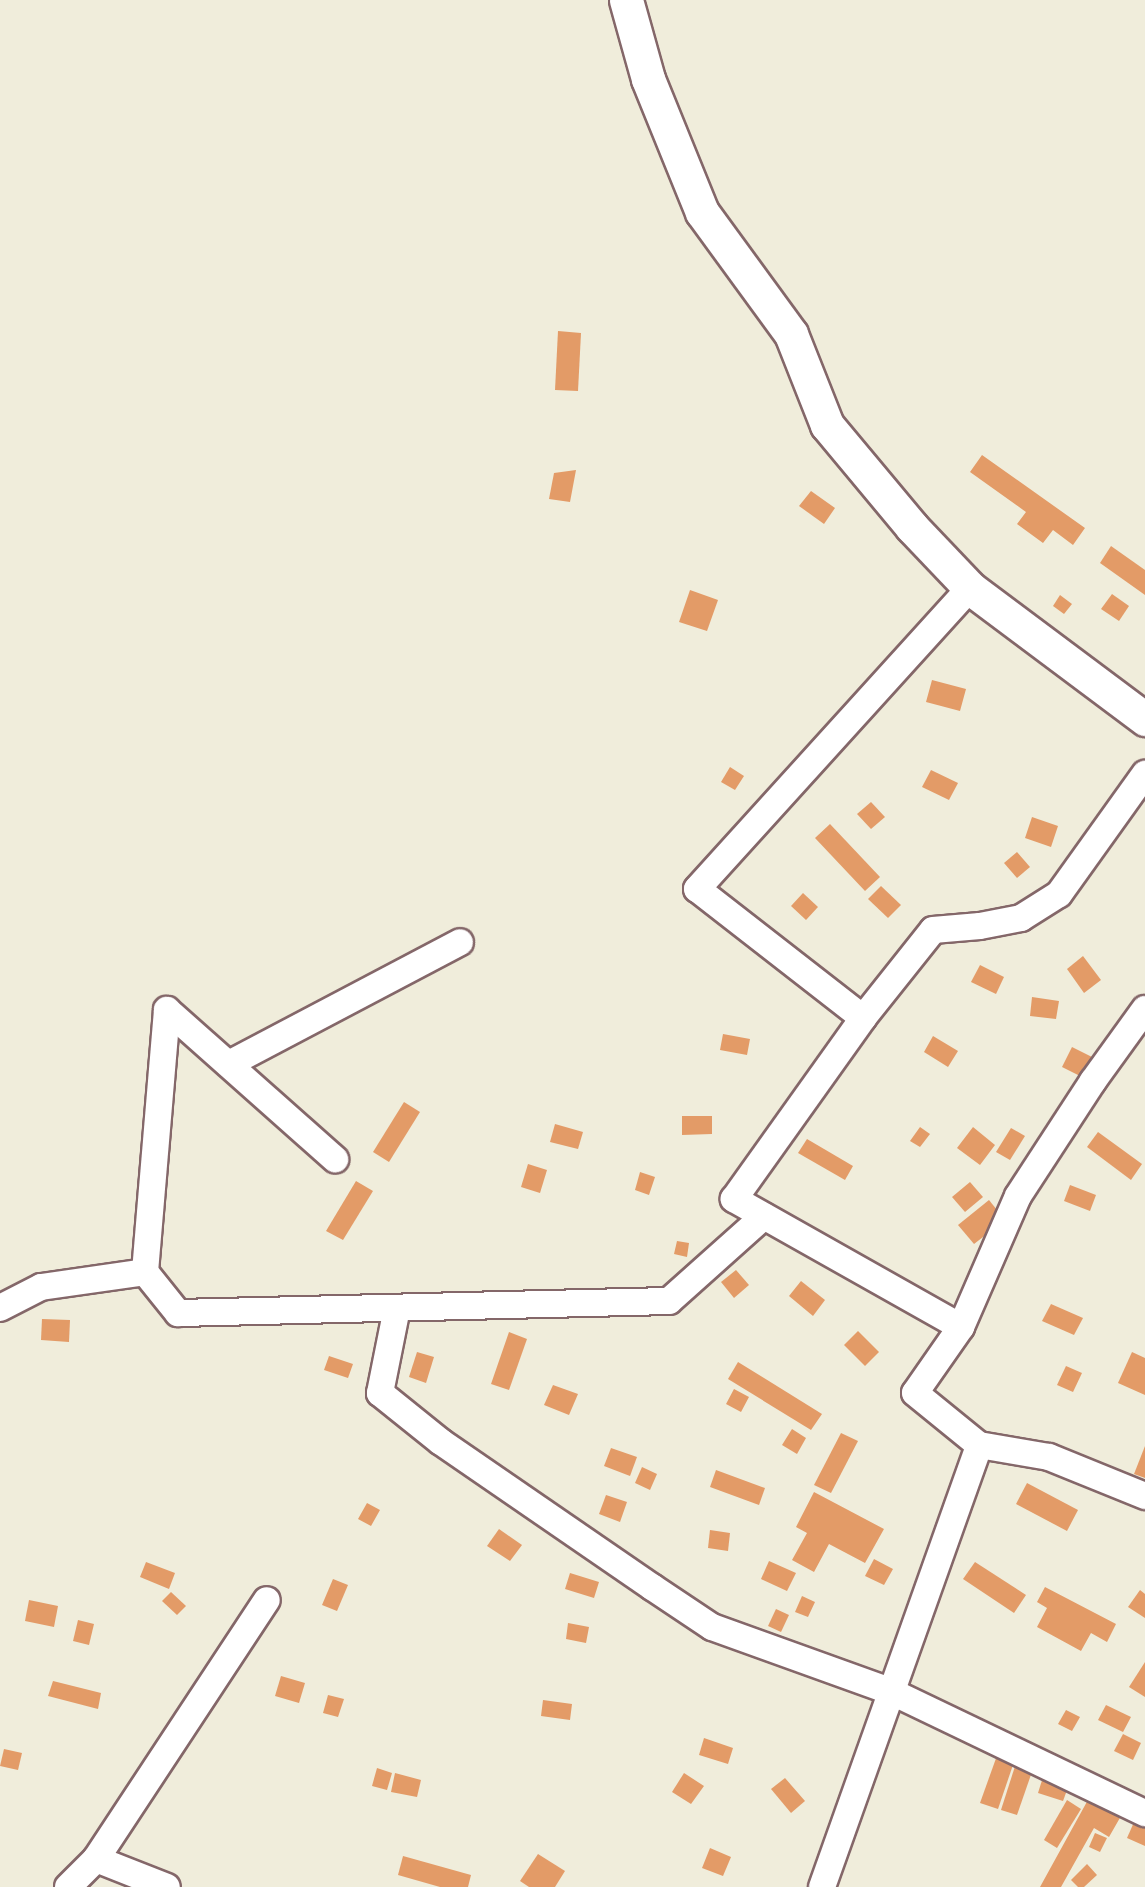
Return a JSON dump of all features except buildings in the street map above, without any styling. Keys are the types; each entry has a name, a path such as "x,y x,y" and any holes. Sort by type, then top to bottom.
{"street":[{"path":"626,0 648,79 702,212 791,334 826,425 912,527 970,588 1145,719"},
{"path":"863,1018 697,889 970,588"},
{"path":"961,1327 734,1199 863,1018 933,930 980,926 1022,918 1059,894 1145,774"},
{"path":"229,1064 460,942"},
{"path":"335,1159 167,1010 145,1272 178,1314 669,1301 764,1216"},
{"path":"1145,1010 1093,1081 1018,1196 961,1327 915,1393 979,1445 1050,1456 1145,1496"},
{"path":"0,1308 41,1287 145,1272"},
{"path":"397,1308 380,1393 441,1442 712,1627 890,1692 1145,1813"},
{"path":"822,1887 979,1445"},
{"path":"68,1887 96,1859 267,1600"},
{"path":"96,1859 167,1887"}]}
